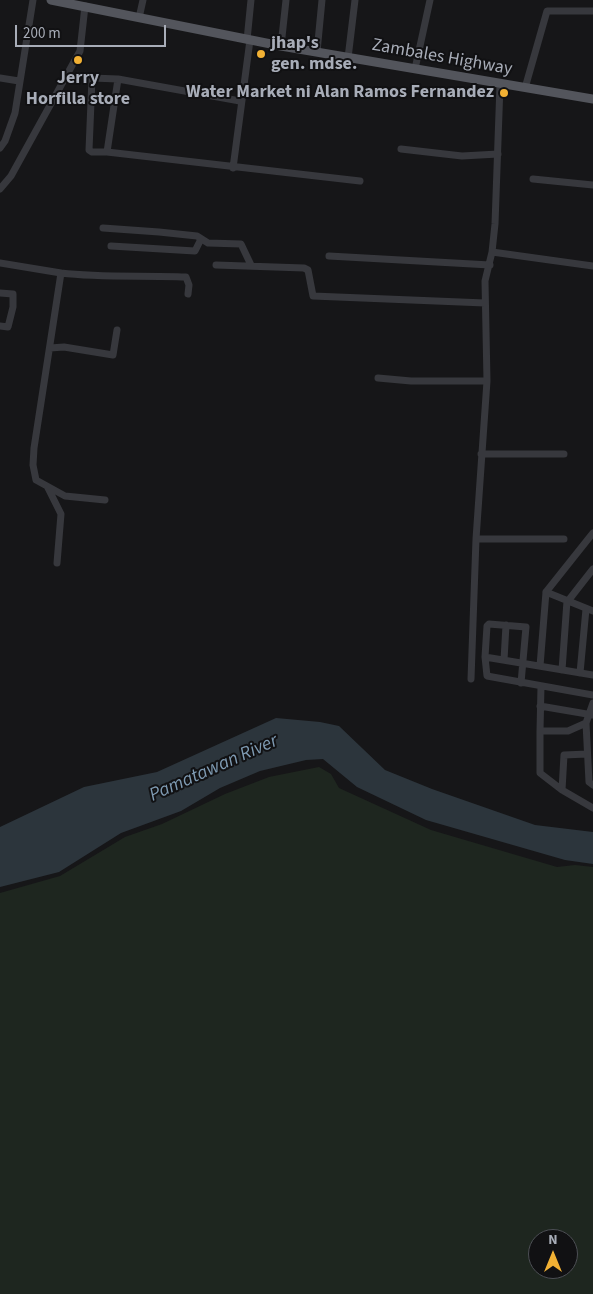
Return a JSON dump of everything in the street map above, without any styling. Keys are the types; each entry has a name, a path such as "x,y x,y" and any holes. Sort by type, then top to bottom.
{"main road":[{"name":"Zambales Highway","path":"51,0 85,3 139,18 281,46 593,99"}],"street":[{"path":"0,148 6,141 15,113 33,0"},
{"path":"139,18 143,0"},
{"path":"233,168 249,40 251,0"},
{"path":"281,46 286,0"},
{"path":"317,52 322,0"},
{"path":"348,58 355,0"},
{"path":"415,69 430,0"},
{"path":"0,189 11,176 80,51 85,3"},
{"path":"524,88 547,11 593,11"},
{"path":"0,78 19,80"},
{"path":"240,101 118,79 92,78 90,150 92,152 107,152 233,168 360,181"},
{"path":"107,152 118,79"},
{"path":"471,678 476,539 487,381 485,282 492,252 500,84"},
{"path":"401,149 462,156 498,154"},
{"path":"533,179 593,185"},
{"path":"103,228 197,236 208,243 241,244 251,266"},
{"path":"111,246 195,251 201,240"},
{"path":"492,252 593,266"},
{"path":"329,256 490,265"},
{"path":"0,263 92,276 125,274 186,277 189,285 188,294"},
{"path":"216,265 304,268 308,270 313,296 484,303"},
{"path":"61,273 32,465 36,480 65,496 104,500"},
{"path":"0,293 13,294 13,307 8,326 0,326"},
{"path":"50,348 64,347 114,355 117,330"},
{"path":"378,378 411,381 487,381"},
{"path":"481,454 564,454"},
{"path":"48,487 60,514 57,563"},
{"path":"540,666 546,592 593,533"},
{"path":"476,539 564,539"},
{"path":"562,670 568,601 593,569"},
{"path":"546,592 589,610"},
{"path":"580,672 589,610 593,602"},
{"path":"504,660 506,624"},
{"path":"520,682 526,627 506,624 486,626 485,657 487,676 541,686 593,695"},
{"path":"485,657 593,674"},
{"path":"541,686 540,773 562,790 593,808"},
{"path":"593,703 586,723 589,782 593,785"},
{"path":"540,706 590,715"},
{"path":"540,731 568,731 586,723"},
{"path":"562,790 564,755 587,754"}],"shaded area":[{"path":"319,767 331,774 339,788 431,830 557,867 575,865 593,867 593,1294 0,1294 0,893 60,876 125,837 162,824 225,794 269,777"}],"water":[{"name":"Pamatawan River","path":"276,718 320,722 339,726 385,770 432,789 535,825 593,832 593,864 565,860 426,820 357,787 323,759 306,760 260,771 220,788 181,811 121,833 59,872 0,887 0,827 84,787 157,772"}],"place":[{"name":"jhap's gen. mdse.","path":"261,54"},
{"name":"Jerry Horfilla store","path":"78,60"},
{"name":"Water Market ni Alan Ramos Fernandez","path":"504,93"}]}
